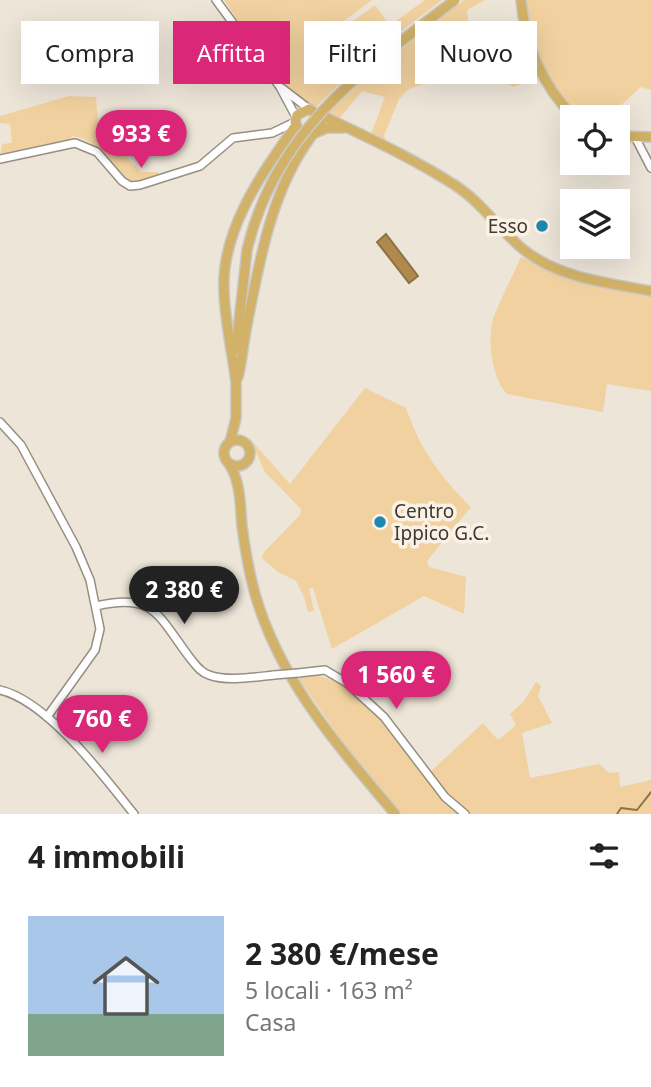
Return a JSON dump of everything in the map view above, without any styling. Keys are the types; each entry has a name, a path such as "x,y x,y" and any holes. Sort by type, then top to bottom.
{"main road":[{"path":"395,814 319,721 284,667 263,621 249,571 239,490 224,453 230,442 236,418 236,340 247,250 255,221 271,182 309,125 368,65 455,0"},
{"path":"521,0 531,51 555,95 564,105"},
{"path":"236,382 223,290 234,233 254,190 301,111 309,109 455,185 537,260 556,269 603,282 651,291"},
{"path":"236,382 252,298 276,206 289,170 321,123 319,114"},
{"path":"296,122 303,134 335,127 349,129"},
{"path":"630,137 651,137"},
{"path":"236,418 250,451 244,464 239,490"},
{"path":"230,442 244,442"},
{"path":"229,464 244,464"}],"street":[{"path":"0,159 75,143 97,152 122,181 130,186 140,185 200,166 233,138 272,133 296,122 280,87 216,0"},
{"path":"280,87 309,109"},
{"path":"635,137 651,168"},
{"path":"0,422 21,445 76,547 90,580 100,629 95,650 47,717"},
{"path":"96,606 126,601 147,606 169,628 199,670 207,674 229,678 325,670 348,683 384,717 445,796 465,814"},
{"path":"0,690 24,701 64,732 134,814"}],"shaded area":[{"path":"224,0 372,0 344,21 304,21 304,84 339,84 316,107 286,84 290,84 290,21 238,21"},
{"path":"425,0 442,0 401,31 401,21 396,21"},
{"path":"464,0 485,0 467,10 468,21 436,21"},
{"path":"525,0 651,0 651,90 641,87 621,105 569,105 548,76 537,53 537,21 528,21"},
{"path":"375,5 386,21 353,21"},
{"path":"415,37 415,84 424,84 409,89 399,99 384,136 386,141 371,134 385,97 362,91 339,119 327,113 359,84 401,84 401,47"},
{"path":"69,96 96,97 98,122 124,126 124,154 141,172 158,172 161,177 131,182 89,142 72,136 70,140 0,156 2,144 12,143 10,124 0,123 0,116"},
{"path":"386,234 418,276 409,283 377,242"},
{"path":"521,257 568,276 651,296 651,391 607,384 603,412 507,394 494,368 492,325"},
{"name":"Centro Ippico G.C.","path":"365,388 406,408 432,462 471,507 427,561 429,567 466,577 464,614 424,596 332,649 313,588 309,589 314,611 308,612 296,581 278,572 262,558 264,552 300,515 301,509 265,472 250,439 290,484"},
{"path":"311,675 330,679 347,688 376,712 427,779 460,814 402,814 342,741 297,676"},
{"path":"536,682 541,686 538,696 552,723 522,733 530,778 599,764 609,773 619,772 620,787 651,780 651,814 468,814 429,773 483,723 498,740 516,725 510,714 524,701"}],"waterway":[{"path":"617,814 621,808 637,810 651,792"}],"place":[{"name":"Esso","path":"542,226"},
{"name":"Centro Ippico G.C.","path":"380,522"}]}
